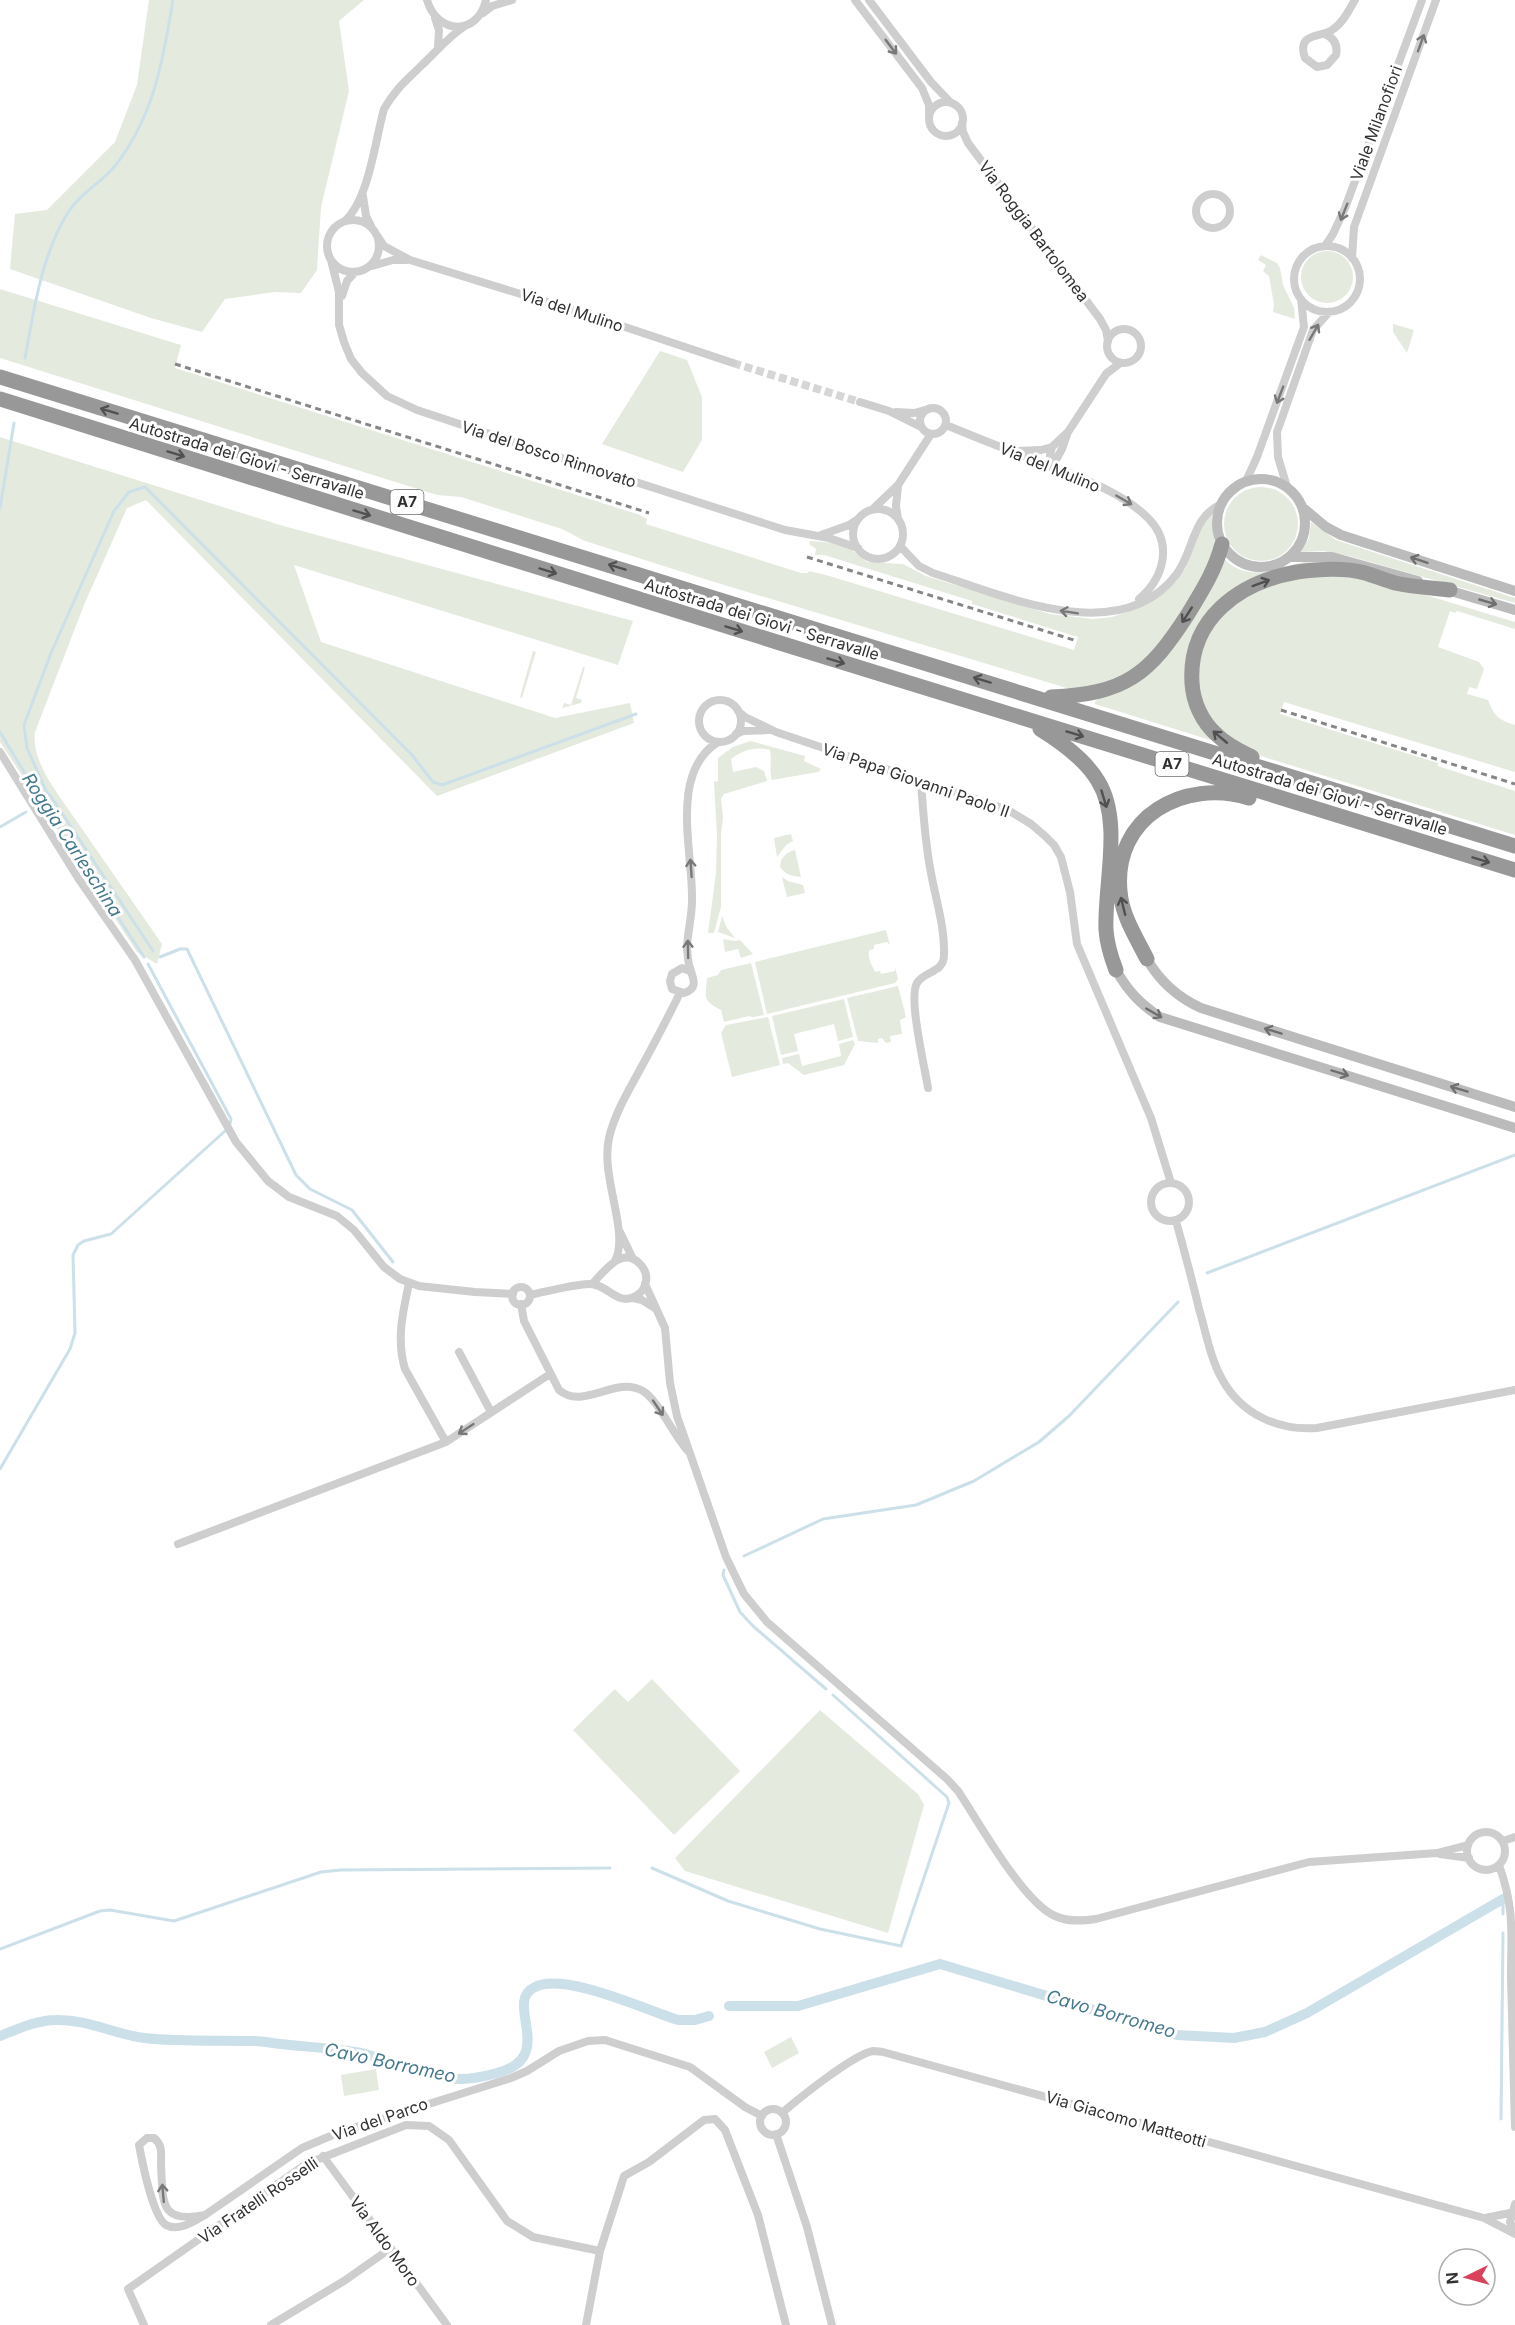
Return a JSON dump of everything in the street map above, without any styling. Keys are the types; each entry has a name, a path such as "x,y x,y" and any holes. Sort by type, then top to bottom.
{"highway":[{"name":"Autostrada dei Giovi - Serravalle","path":"0,377 1515,846"},
{"name":"Autostrada dei Giovi - Serravalle","path":"0,399 1515,870"},
{"path":"1038,697 1100,693 1137,675 1157,657 1185,619 1210,579 1222,544"},
{"path":"1289,776 1227,743 1216,735 1199,711 1192,689 1193,657 1201,632 1212,617 1238,594 1256,584 1313,570 1330,569 1355,572 1396,583 1450,590"},
{"path":"1019,717 1065,746 1098,781 1110,819 1106,930 1116,970"},
{"path":"1147,959 1122,906 1121,867 1128,844 1141,824 1158,808 1178,797 1207,791 1229,793 1338,825 1453,851"}],"main road":[{"path":"1246,481 1268,479 1287,487"},
{"name":"Viale Milanofiori","path":"1221,504 1231,490 1246,481"},
{"name":"Viale Milanofiori","path":"1287,487 1302,507 1326,527 1341,535 1515,591"},
{"path":"1221,504 1216,525 1222,544 1237,560 1255,567 1278,564 1290,557 1296,550 1304,535 1302,507"},
{"path":"1290,557 1332,556 1515,610"},
{"path":"1147,959 1158,977 1170,989 1206,1010 1515,1107"},
{"path":"1116,970 1130,993 1142,1005 1160,1017 1513,1128"}],"street":[{"path":"428,0 439,30 438,48"},
{"path":"478,17 484,9 486,0"},
{"path":"363,192 364,205 374,230 378,252 369,267 355,272 341,269 330,260 328,237 332,230 353,213 363,192 384,109 402,83 438,48 492,6 513,0"},
{"name":"Via Roggia Bartolomea","path":"855,0 922,88 929,105 932,129 941,135 951,135 968,143"},
{"path":"1325,34 1340,23 1355,0"},
{"name":"Viale Milanofiori","path":"1246,481 1257,457 1304,327 1301,299 1294,278 1298,262 1310,251 1325,246 1346,208 1422,0"},
{"name":"Viale Milanofiori","path":"1287,487 1278,457 1277,432 1313,330 1329,312 1348,304 1358,289 1359,273 1352,258 1354,227 1436,0"},
{"name":"Via Roggia Bartolomea","path":"871,2 934,87 959,109 963,132 968,143 1100,319 1108,340"},
{"path":"435,17 444,24 454,27 465,26"},
{"path":"1336,44 1330,36 1314,34 1306,42 1304,53 1308,62 1317,66 1327,65 1336,55 1340,23"},
{"path":"929,115 935,105 951,103"},
{"path":"951,135 960,128 962,123"},
{"path":"1217,195 1222,197 1228,205 1229,216 1223,225 1209,228 1199,220 1197,206 1203,198 1217,195"},
{"path":"345,221 358,220 374,230"},
{"name":"Via del Mulino","path":"374,230 384,246 410,260 589,315 733,363"},
{"path":"1325,246 1335,247 1352,258"},
{"name":"Via del Bosco Rinnovato","path":"330,260 337,279 339,325 351,359 375,388 400,403 785,530 847,542 864,554 879,559 894,553 900,546"},
{"name":"Via del Mulino","path":"369,267 393,260 410,260"},
{"name":"Via del Bosco Rinnovato","path":"339,308 342,290 355,272"},
{"path":"1301,299 1318,311 1329,312"},
{"name":"Via Roggia Bartolomea","path":"1100,319 1110,326 1123,329"},
{"path":"1011,451 1041,450 1052,447 1068,432 1106,374 1120,363 1135,360 1141,346 1136,333 1123,329 1114,332 1108,340 1109,354 1106,374"},
{"path":"1109,354 1120,363"},
{"path":"860,402 889,411 931,434 939,432 946,425"},
{"name":"Via del Mulino","path":"926,410 931,408 940,410 946,417 946,425 1093,483 1136,508 1150,519 1159,532 1163,563 1161,573 1142,597 1127,607"},
{"path":"889,411 904,413 926,410"},
{"path":"921,427 920,419 926,410"},
{"path":"1052,467 1062,450 1068,432"},
{"name":"Via del Bosco Rinnovato","path":"814,536 829,533 859,519 871,510 898,485 931,434"},
{"path":"1052,447 1050,455 1052,467"},
{"path":"898,485 896,506 903,532 900,546 919,566 933,573 1049,608 1089,614 1127,607 1162,590 1177,574 1193,535 1209,509 1221,504"},
{"path":"871,510 887,510 898,519"},
{"path":"858,548 854,533 859,519"},
{"path":"690,971 682,968 672,974 670,985 680,993 688,992 693,987 694,979 690,971 687,943 692,899 688,793 698,760 706,749 718,742 730,739 740,723 738,711 723,700 711,702 702,710 699,717 701,730 705,736 718,742"},
{"name":"Via Papa Giovanni Paolo II","path":"738,711 769,730 1008,810 1031,824 1054,845 1065,871 1077,944 1151,1118 1171,1183"},
{"name":"Via Papa Giovanni Paolo II","path":"735,734 743,731 769,730"},
{"path":"0,752 78,878 135,960 224,1122 254,1166 268,1181 289,1197 327,1211 345,1222 384,1267 409,1282 475,1292 513,1294"},
{"path":"921,781 930,872 939,906 944,957 940,967 918,981 914,990 916,1020 928,1088"},
{"path":"615,1261 618,1254 619,1232 607,1170 608,1139 622,1103 680,993"},
{"path":"1171,1183 1183,1189 1189,1200 1186,1213 1176,1221 1164,1221 1152,1209 1151,1203 1157,1189 1171,1183"},
{"path":"1176,1221 1205,1329 1222,1379 1246,1409 1269,1421 1284,1427 1317,1428 1515,1390"},
{"path":"619,1232 633,1259 642,1266 646,1278 643,1290 633,1298"},
{"path":"592,1284 615,1261 620,1258 633,1259"},
{"path":"607,1270 605,1281 609,1291"},
{"path":"409,1282 399,1343 405,1369 446,1442"},
{"path":"530,1295 592,1284 609,1291 618,1298 642,1300 656,1309"},
{"path":"645,1284 665,1328 673,1400 735,1580 753,1607 799,1651 947,1779 958,1791 1014,1875 1053,1915 1079,1921 1096,1919 1310,1862 1437,1853 1468,1845"},
{"path":"521,1305 528,1302 530,1295 523,1287 518,1288 513,1294 514,1301 521,1305 524,1321 559,1390 575,1398 617,1389 629,1388 643,1391 655,1403 676,1438 690,1454"},
{"path":"459,1352 491,1412"},
{"path":"178,1544 446,1442 550,1374"},
{"path":"1481,1832 1494,1833 1503,1841 1505,1854 1499,1865 1494,1868 1482,1869 1472,1863 1469,1858 1468,1845 1471,1839 1481,1832"},
{"path":"1503,1841 1515,1837"},
{"path":"1437,1853 1469,1858"},
{"path":"1499,1865 1508,1885 1514,1915 1511,1977 1515,2127"},
{"name":"Via del Parco","path":"205,2215 190,2218 176,2217 169,2212 164,2202 159,2142 154,2138 147,2138 140,2145 142,2160 150,2192 161,2220 167,2226 191,2224 205,2215 302,2148 340,2132 511,2078 559,2051 588,2041 605,2040 690,2067 745,2107 762,2116"},
{"name":"Via Giacomo Matteotti","path":"782,2113 806,2092 858,2058 873,2051 883,2052 1484,2218 1515,2234"},
{"path":"772,2109 782,2113 786,2124 783,2131 769,2134 763,2130 760,2123 762,2116 772,2109"},
{"path":"586,2325 600,2251 624,2176 649,2162 704,2120 715,2119 725,2130 758,2215 786,2325"},
{"name":"Via Fratelli Rosselli","path":"144,2325 128,2289 306,2164 406,2126 429,2127 449,2140 507,2221 533,2236 600,2251"},
{"path":"776,2134 807,2227 832,2325"},
{"name":"Via Aldo Moro","path":"323,2156 447,2325"},
{"path":"1514,2209 1510,2222 1515,2234"},
{"name":"Via Giacomo Matteotti","path":"1484,2218 1514,2209"},
{"path":"271,2325 344,2282 391,2248"}],"shaded area":[{"path":"149,0 364,0 339,21 349,91 321,207 317,270 301,293 275,292 225,299 202,332 151,318 10,269 15,214 47,210 115,142 137,85"},
{"path":"1327,251 1337,253 1345,259 1351,267 1353,277 1351,287 1345,295 1337,301 1327,303 1317,301 1309,295 1303,287 1301,277 1303,267 1309,259 1317,253"},
{"path":"1261,255 1277,263 1280,268 1283,285 1294,308 1295,319 1273,312 1269,276 1263,271 1266,265 1258,260"},
{"path":"0,289 181,345 175,368 640,515 647,519 646,524 801,573 809,571 826,575 1074,650 1078,637 972,604 972,601 824,555 815,555 816,549 809,544 810,541 835,543 852,550 867,562 903,564 926,576 1050,614 1093,619 1112,617 1130,611 1165,592 1185,569 1196,537 1212,512 1214,549 1202,579 1182,615 1171,632 1146,660 1120,679 1095,686 1070,689 711,581 585,541 562,529 461,497 437,495 0,358"},
{"path":"1393,324 1414,330 1407,353 1393,332"},
{"path":"660,351 687,360 702,397 702,440 683,472 602,444"},
{"path":"0,437 280,525 633,621 618,665 294,565 321,642 555,718 630,703 634,723 437,796 146,500 127,508 84,605 35,732 35,748 40,764 52,786 162,944 157,964 137,952 0,742"},
{"path":"1261,487 1282,493 1292,503 1298,524 1292,545 1282,555 1261,561 1240,555 1230,545 1224,524 1230,503 1240,493"},
{"path":"1311,522 1336,540 1515,598 1515,603 1349,556 1323,551 1301,552 1309,538"},
{"path":"1223,558 1235,567 1248,572 1273,570 1313,561 1327,561 1241,586 1188,659 1212,737 1210,740 1095,704 1095,701 1131,684"},
{"path":"1301,576 1366,577 1515,622 1515,629 1457,611 1455,613 1450,611 1438,647 1479,662 1484,669 1477,689 1469,687 1467,694 1488,700 1498,717 1515,725 1515,772 1284,702 1280,714 1438,763 1438,766 1515,791 1515,835 1264,757 1246,750 1214,727 1197,692 1201,642 1216,620 1254,591"},
{"path":"533,651 536,652 522,698 520,697"},
{"path":"583,667 585,667 576,698 582,700 581,703 562,708 564,703 571,705"},
{"path":"750,741 805,756 804,761 821,769 818,772 772,780 770,750 759,748 749,750 731,759 733,772 756,767 764,771 767,781 724,794 721,799 723,818 721,907 714,933 708,933 716,873 717,835 714,782 718,781 718,758 733,747"},
{"path":"791,834 793,841 786,845 777,857 774,838"},
{"path":"795,850 801,877 789,875 780,867 784,856"},
{"path":"782,877 803,885 805,893 787,897"},
{"path":"722,916 727,928 735,938 718,932"},
{"path":"886,930 890,945 887,942 874,945 874,949 869,950 870,962 875,972 880,971 881,974 895,971 895,967 898,979 895,983 767,1014 755,962"},
{"path":"723,939 740,940 753,954 741,958 738,949 725,952"},
{"path":"751,963 764,1015 724,1022 721,1010 710,1003 706,997 707,978 718,975 721,970"},
{"path":"898,986 906,1017 900,1020 902,1034 890,1036 891,1042 886,1043 882,1038 878,1039 878,1043 858,1041 847,998"},
{"path":"844,999 853,1037 838,1041 834,1024 794,1034 798,1051 781,1055 772,1016"},
{"path":"768,1017 780,1065 732,1077 721,1033 726,1025"},
{"path":"853,1040 855,1044 844,1065 804,1075 788,1063 783,1064 782,1058 799,1054 802,1066 841,1056 839,1044"},
{"path":"652,1679 740,1771 674,1835 573,1730 615,1689 628,1702"},
{"path":"820,1710 918,1794 924,1805 888,1933 685,1871 675,1858"},
{"path":"791,2037 799,2053 772,2068 764,2052"},
{"path":"376,2069 379,2090 344,2096 341,2075"}],"waterway":[{"name":"Roggia Carleschina","path":"25,358 40,284 58,231 72,207 115,166 139,128 148,108 161,66 173,0"},
{"name":"Roggia Carleschina","path":"0,508 14,423"},
{"path":"47,793 27,748 24,725 51,653 114,511 129,492 145,487 412,755 433,782 442,785 636,714"},
{"name":"Roggia Carleschina","path":"0,732 39,797 144,957"},
{"path":"37,804 47,793 50,795 153,951"},
{"path":"0,827 26,812"},
{"path":"160,957 180,949 187,949 296,1175 310,1189 352,1210 393,1262"},
{"name":"Roggia Carleschina","path":"148,964 231,1119 230,1124"},
{"name":"Roggia Carleschina","path":"0,1469 70,1349 75,1333 73,1255 78,1245 84,1241 111,1234 225,1131"},
{"path":"1207,1273 1515,1155"},
{"path":"744,1556 823,1519 916,1505 974,1481 1039,1442 1069,1416 1178,1302"},
{"path":"724,1570 723,1575 740,1612 826,1689"},
{"path":"652,1868 728,1901 820,1929 901,1946 949,1803 947,1797 833,1695"},
{"path":"0,1949 100,1911 110,1910 174,1921 321,1872 610,1868"},
{"path":"1503,1899 1503,1914"},
{"name":"Cavo Borromeo","path":"729,2006 798,2006 940,1964 1177,2035 1234,2038 1265,2032 1307,2013 1503,1899"},
{"path":"1501,2119 1503,1933"},
{"name":"Cavo Borromeo","path":"0,2036 28,2025 67,2020 144,2038 256,2041 337,2049 369,2055 434,2076 461,2079 497,2073 515,2065 524,2055 528,2043 524,2005 526,1994 535,1987 566,1984 585,1988 678,2020 695,2020 709,2016"}],"tunnel":[{"path":"733,363 860,402"}],"railway":[{"path":"175,364 649,513"},
{"path":"807,557 1077,641"},
{"path":"1281,710 1515,784"}]}
